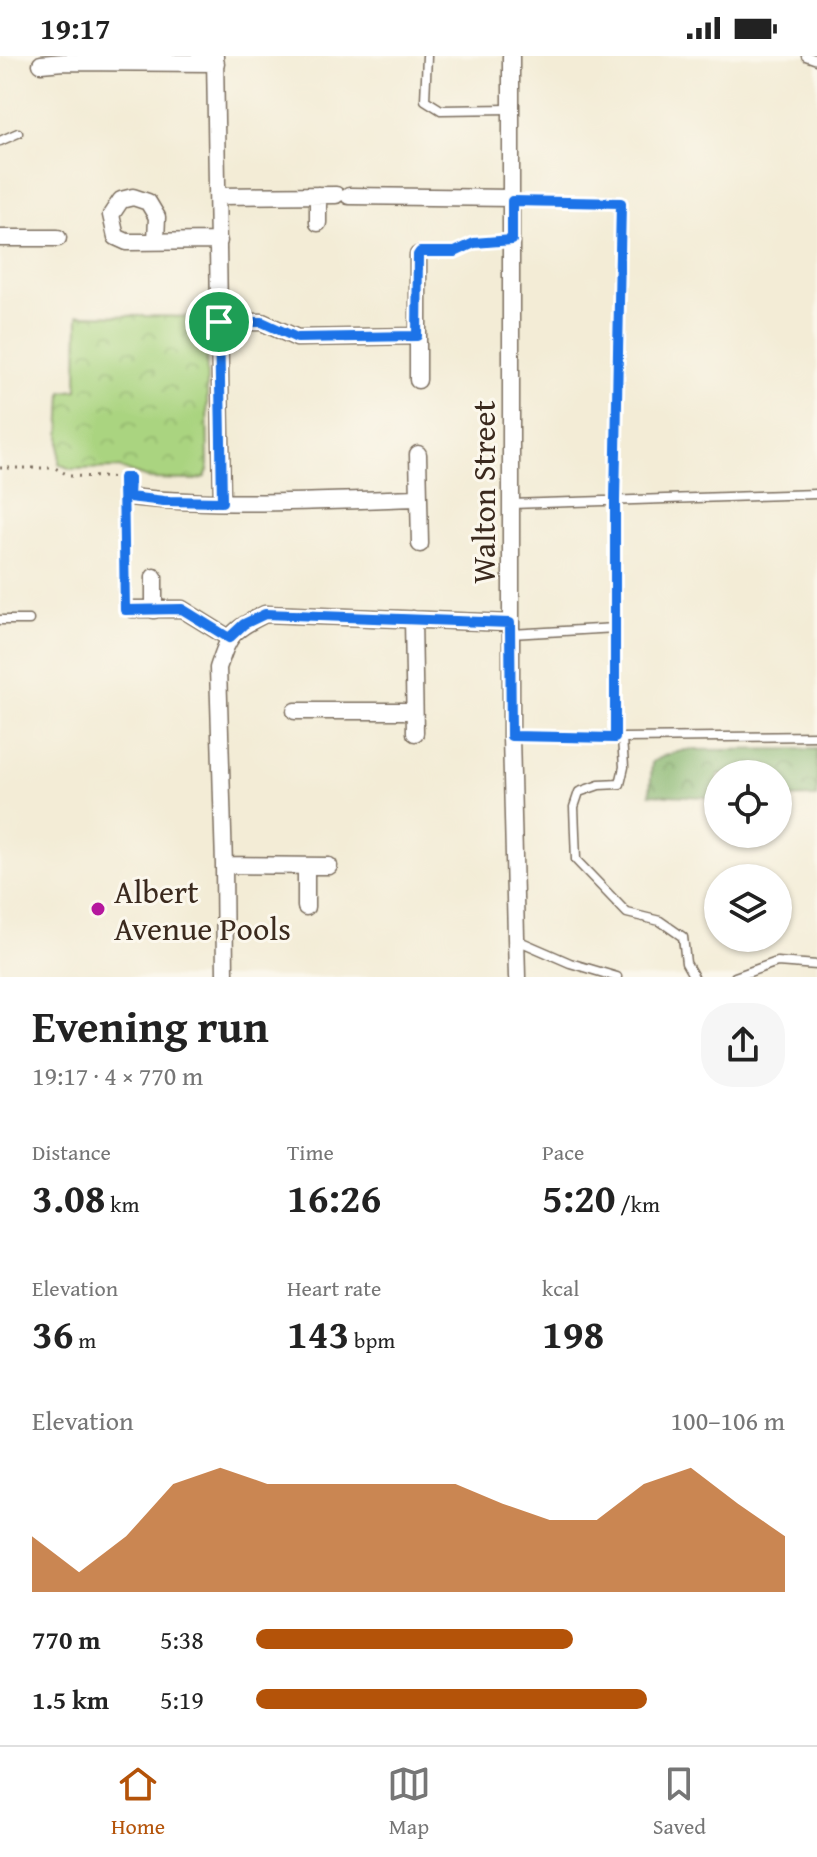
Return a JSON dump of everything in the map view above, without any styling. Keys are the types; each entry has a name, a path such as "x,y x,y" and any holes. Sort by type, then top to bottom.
{"street":[{"name":"Walton Street","path":"511,56 511,736 517,977"},
{"path":"41,64 62,59 216,59 222,502"},
{"path":"318,195 318,223"},
{"path":"218,196 512,200"},
{"path":"0,238 58,238"},
{"path":"156,241 219,241"},
{"path":"418,255 418,380"},
{"path":"219,322 262,322 297,338 417,336"},
{"path":"418,454 420,544"},
{"path":"126,502 419,498"},
{"path":"154,577 154,610"},
{"path":"132,609 182,609 229,638"},
{"path":"225,977 218,668 229,638 244,624 265,614 413,619 511,628"},
{"path":"413,619 415,733"},
{"path":"295,711 414,711"},
{"path":"224,865 329,866"},
{"path":"306,867 306,907"}],"lane":[{"path":"427,56 425,100 441,110 510,109"},
{"path":"806,56 817,60"},
{"path":"0,141 18,133"},
{"path":"512,200 621,203 615,501 619,738 624,767 620,784 599,785 579,792 574,807 576,860 627,913 660,921 683,937 686,963 694,977"},
{"path":"511,504 817,494"},
{"path":"0,620 29,620"},
{"path":"511,628 616,628"},
{"path":"511,736 817,736"},
{"path":"516,940 570,963 617,977"},
{"path":"735,977 777,962 817,965"}],"path":[{"path":"418,255 420,252 455,252 474,243 512,240"},
{"path":"0,468 55,468 70,476 130,478 126,502 125,610 132,609"}],"green space":[{"path":"78,315 206,317 208,470 205,477 195,480 150,479 120,468 71,469 59,464 62,392 77,390"},
{"path":"817,749 817,797 792,798 792,760 704,760 704,797 650,794 652,762 685,750"}],"place":[{"name":"Albert Avenue Pools","path":"98,909"}],"route":[{"path":"512,201 621,203 615,501 615,738 511,736 510,623 265,614 244,624 229,638 182,609 125,610 123,478 130,478 129,497 222,502 219,322 262,322 297,338 417,336 420,252 455,252 474,243 512,240 512,201"}]}
